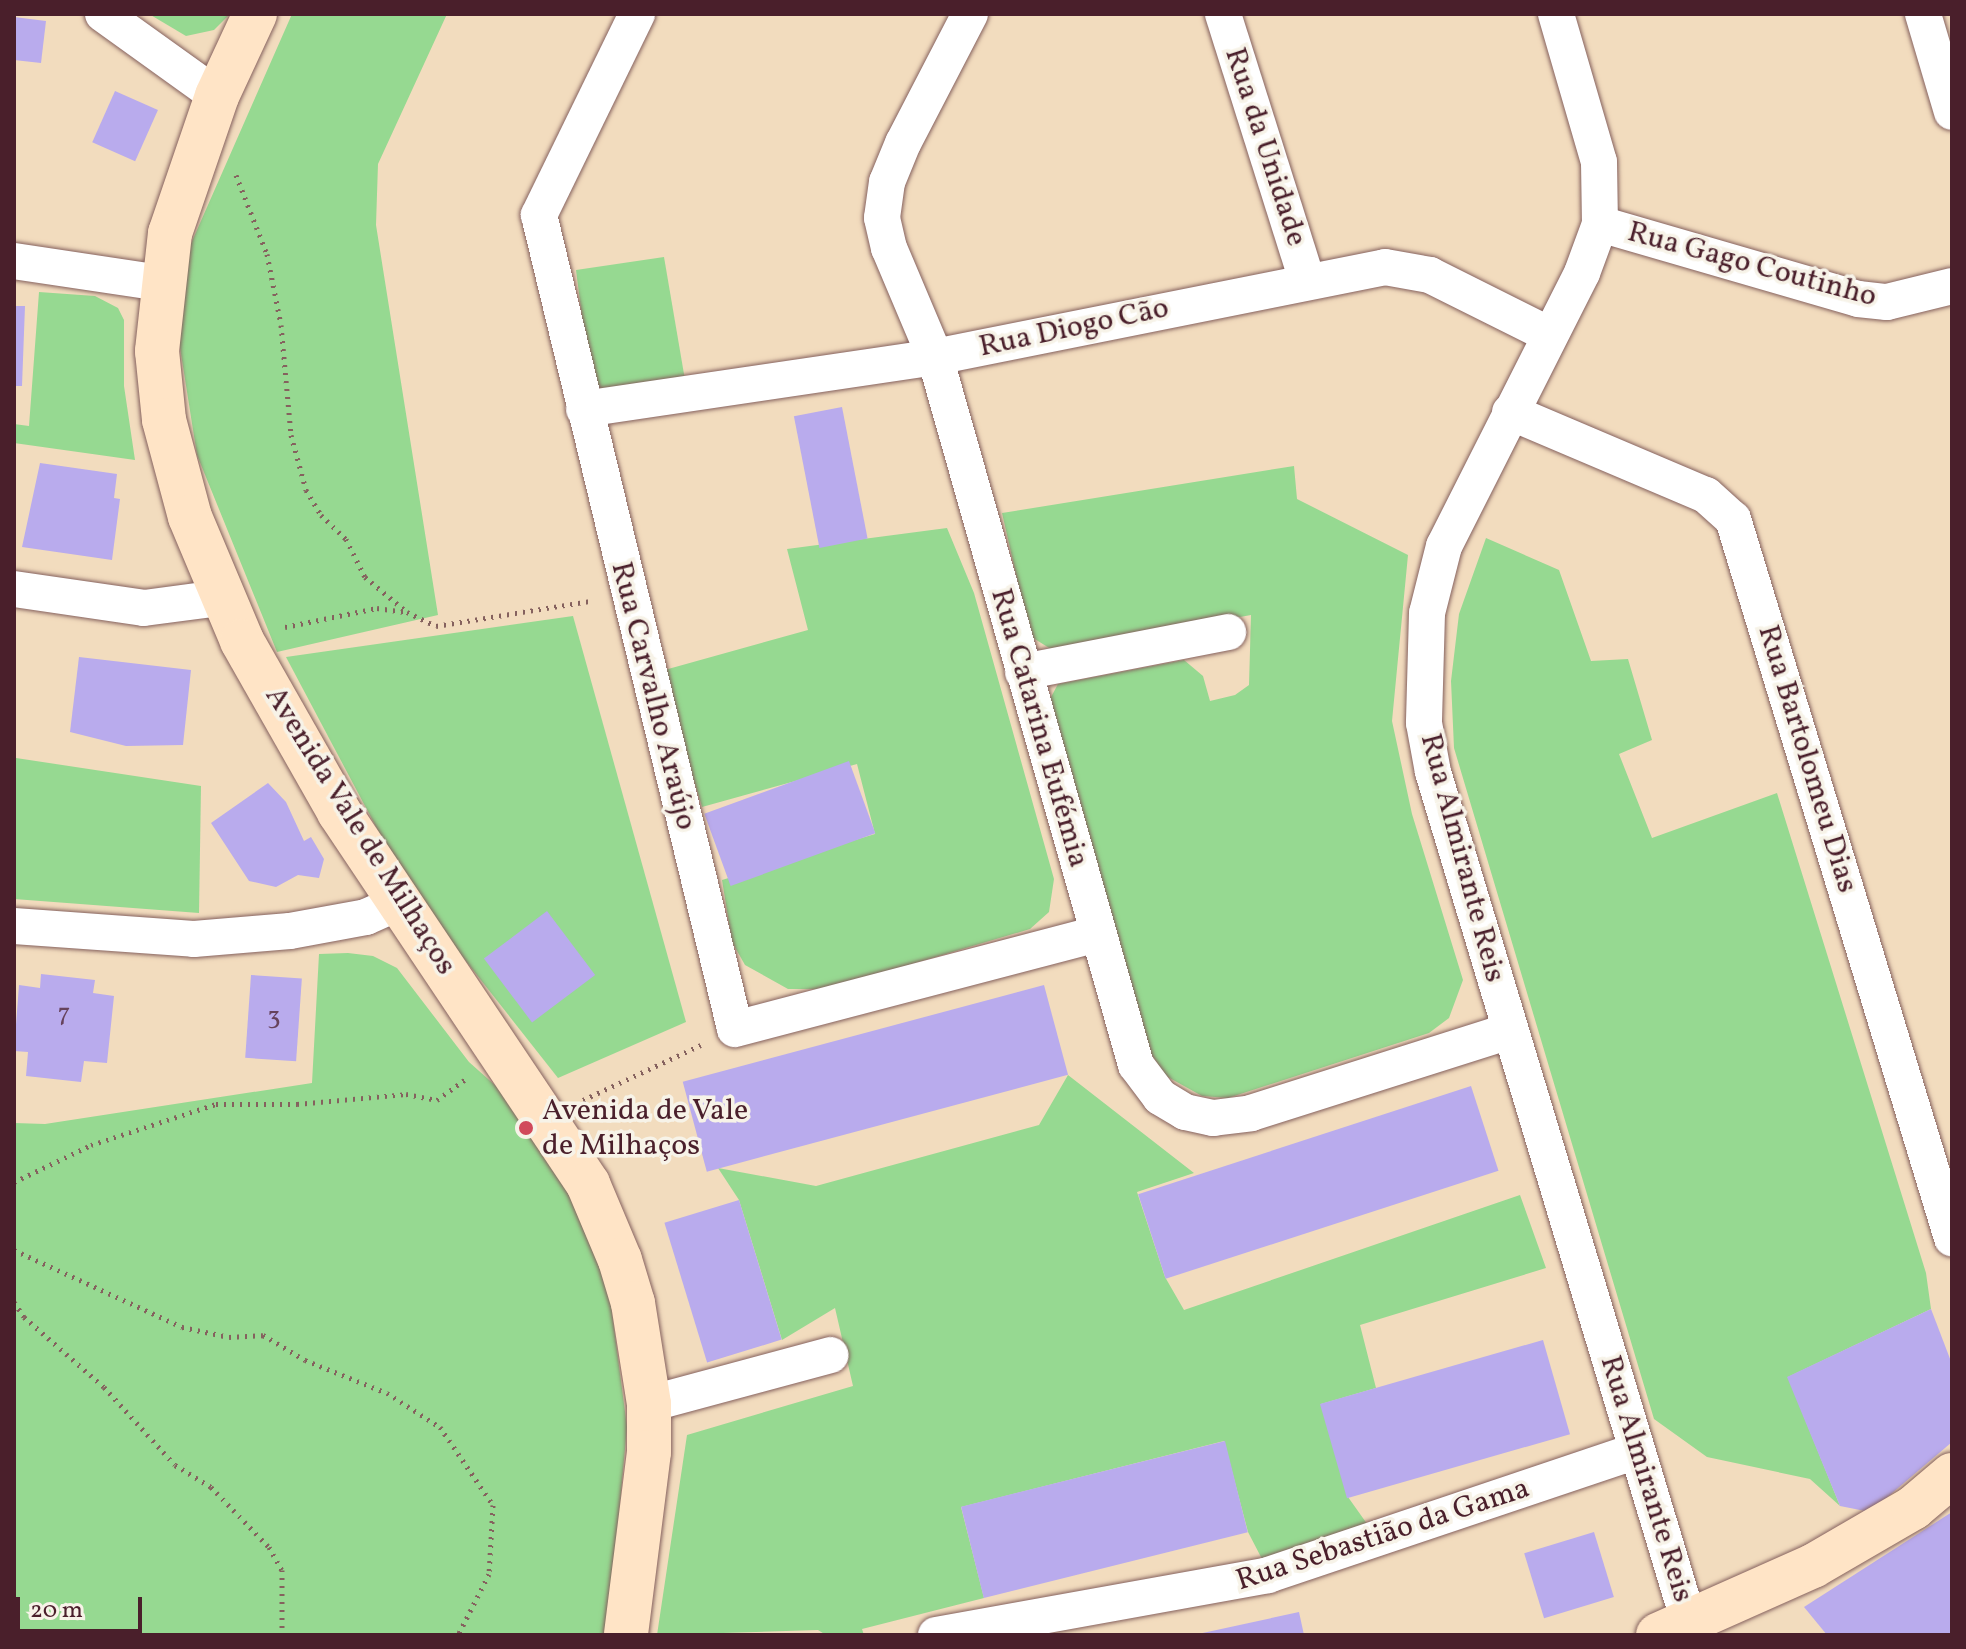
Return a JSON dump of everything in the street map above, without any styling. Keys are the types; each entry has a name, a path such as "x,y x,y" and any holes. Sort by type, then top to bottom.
{"street":[{"path":"103,14 211,111"},
{"name":"Avenida Vale de Milhaços","path":"255,14 211,111 170,233 161,283 157,351 164,420 190,517 220,598 242,641 339,812 504,1053 588,1184 620,1260 633,1303 649,1404 644,1496 626,1635"},
{"name":"Rua Carvalho Araújo","path":"637,14 539,215 628,595 735,1029"},
{"name":"Rua Catarina Eufémia","path":"970,14 903,143 887,182 882,218 889,248 935,357 1136,1065 1160,1097 1185,1112 1213,1118 1251,1113 1510,1031"},
{"name":"Rua da Unidade","path":"1223,14 1307,280"},
{"name":"Rua Almirante Reis","path":"1556,14 1599,162 1600,224 1550,335 1444,546 1427,613 1423,677 1433,772 1637,1451 1674,1628"},
{"path":"1923,14 1952,112"},
{"name":"Rua Gago Coutinho","path":"1600,224 1858,299 1887,302 1952,286"},
{"path":"14,261 161,283"},
{"name":"Rua Diogo Cão","path":"584,409 935,357 1307,280 1385,267 1409,269 1550,335"},
{"name":"Rua Bartolomeu Dias","path":"1510,412 1706,495 1733,519 1952,1238"},
{"path":"14,589 144,608 220,598"},
{"path":"1023,672 1228,632"},
{"path":"14,926 194,939 290,931 366,917 399,902"},
{"path":"735,1029 1097,934"},
{"path":"649,1404 831,1355"},
{"name":"Rua Sebastião da Gama","path":"936,1635 1268,1575 1637,1451"},
{"path":"1674,1628 1813,1566 1913,1508 1952,1475"}],"path":[{"path":"211,111 267,254 281,325 291,435 306,490 321,515 346,539 365,577 407,612 436,626 628,595"},
{"path":"242,641 327,616 377,608 407,612"},
{"path":"546,1117 735,1029"},
{"path":"14,1182 91,1145 216,1104 297,1104 406,1094 437,1100 504,1053"},
{"path":"14,1250 182,1327 229,1337 263,1335 305,1360 387,1393 440,1427 493,1505 489,1574 458,1635"},
{"path":"14,1302 104,1387 175,1465 211,1487 269,1547 282,1570 282,1635"}],"green space":[{"path":"149,14 230,14 214,30 186,36"},
{"path":"292,14 447,14 378,164 376,225 438,615 277,652 197,455 175,316 182,264"},
{"path":"664,257 685,380 604,396 590,380 576,270"},
{"path":"39,292 95,296 118,308 124,320 124,386 135,460 14,443 14,424 29,426"},
{"path":"1294,466 1297,499 1408,555 1392,721 1412,814 1463,980 1449,1018 1429,1033 1228,1098 1202,1096 1166,1076 1148,1049 1050,699 1058,684 1184,660 1203,676 1210,701 1235,695 1249,685 1251,615 1054,651 1030,636 1002,513"},
{"path":"947,528 974,593 1054,879 1049,912 1030,929 828,989 788,989 745,965 732,942 722,880 875,834 857,764 702,807 661,671 808,630 787,549"},
{"path":"1486,538 1559,570 1591,661 1628,659 1652,740 1619,754 1652,838 1777,793 1926,1273 1931,1309 1788,1377 1840,1506 1810,1479 1707,1457 1654,1419 1454,748 1451,681 1459,614"},
{"path":"573,616 686,1022 558,1078 409,889 286,657"},
{"path":"16,758 201,786 199,913 14,899"},
{"path":"319,954 373,956 397,968 469,1062 506,1095 565,1185 609,1289 627,1427 608,1635 14,1635 14,1123 45,1124 312,1083"},
{"path":"1068,1075 1194,1173 1137,1192 1165,1277 1184,1310 1520,1195 1546,1268 1360,1325 1376,1388 1321,1404 1348,1497 1370,1528 1262,1559 1248,1532 1224,1441 961,1507 984,1598 862,1629 864,1635 826,1635 818,1630 657,1635 687,1435 853,1386 835,1308 782,1340 739,1200 718,1168 816,1186 1039,1125"}],"building":[{"path":"14,17 46,21 41,63 14,60"},
{"path":"115,91 158,110 135,161 92,142"},
{"path":"14,306 25,306 22,386 14,386"},
{"path":"842,407 868,539 819,548 794,416"},
{"path":"40,463 117,474 114,498 120,499 112,560 22,547"},
{"path":"79,657 191,670 183,745 126,746 70,732"},
{"path":"849,761 875,833 731,886 704,814"},
{"path":"268,783 286,802 304,841 311,837 324,859 319,878 298,875 276,887 249,881 211,823"},
{"path":"547,911 595,975 532,1022 484,959"},
{"path":"41,974 95,980 93,993 114,996 107,1063 84,1061 81,1082 26,1076 28,1052 14,1051 19,985 40,988"},
{"path":"251,975 302,979 296,1061 245,1058"},
{"path":"1044,985 1068,1075 707,1172 683,1082"},
{"path":"1471,1086 1499,1171 1166,1279 1138,1194"},
{"path":"739,1200 782,1340 707,1362 664,1223"},
{"path":"1931,1309 1952,1364 1952,1442 1870,1512 1840,1506 1787,1377"},
{"path":"1543,1340 1570,1434 1347,1498 1320,1404"},
{"path":"1225,1441 1248,1532 984,1598 961,1507"},
{"path":"1952,1512 1952,1635 1827,1635 1804,1607"},
{"path":"1594,1532 1614,1597 1544,1618 1524,1553"},
{"path":"1299,1612 1304,1635 1198,1634"}],"place":[{"name":"Avenida de Vale de Milhaços","path":"526,1128"}]}
